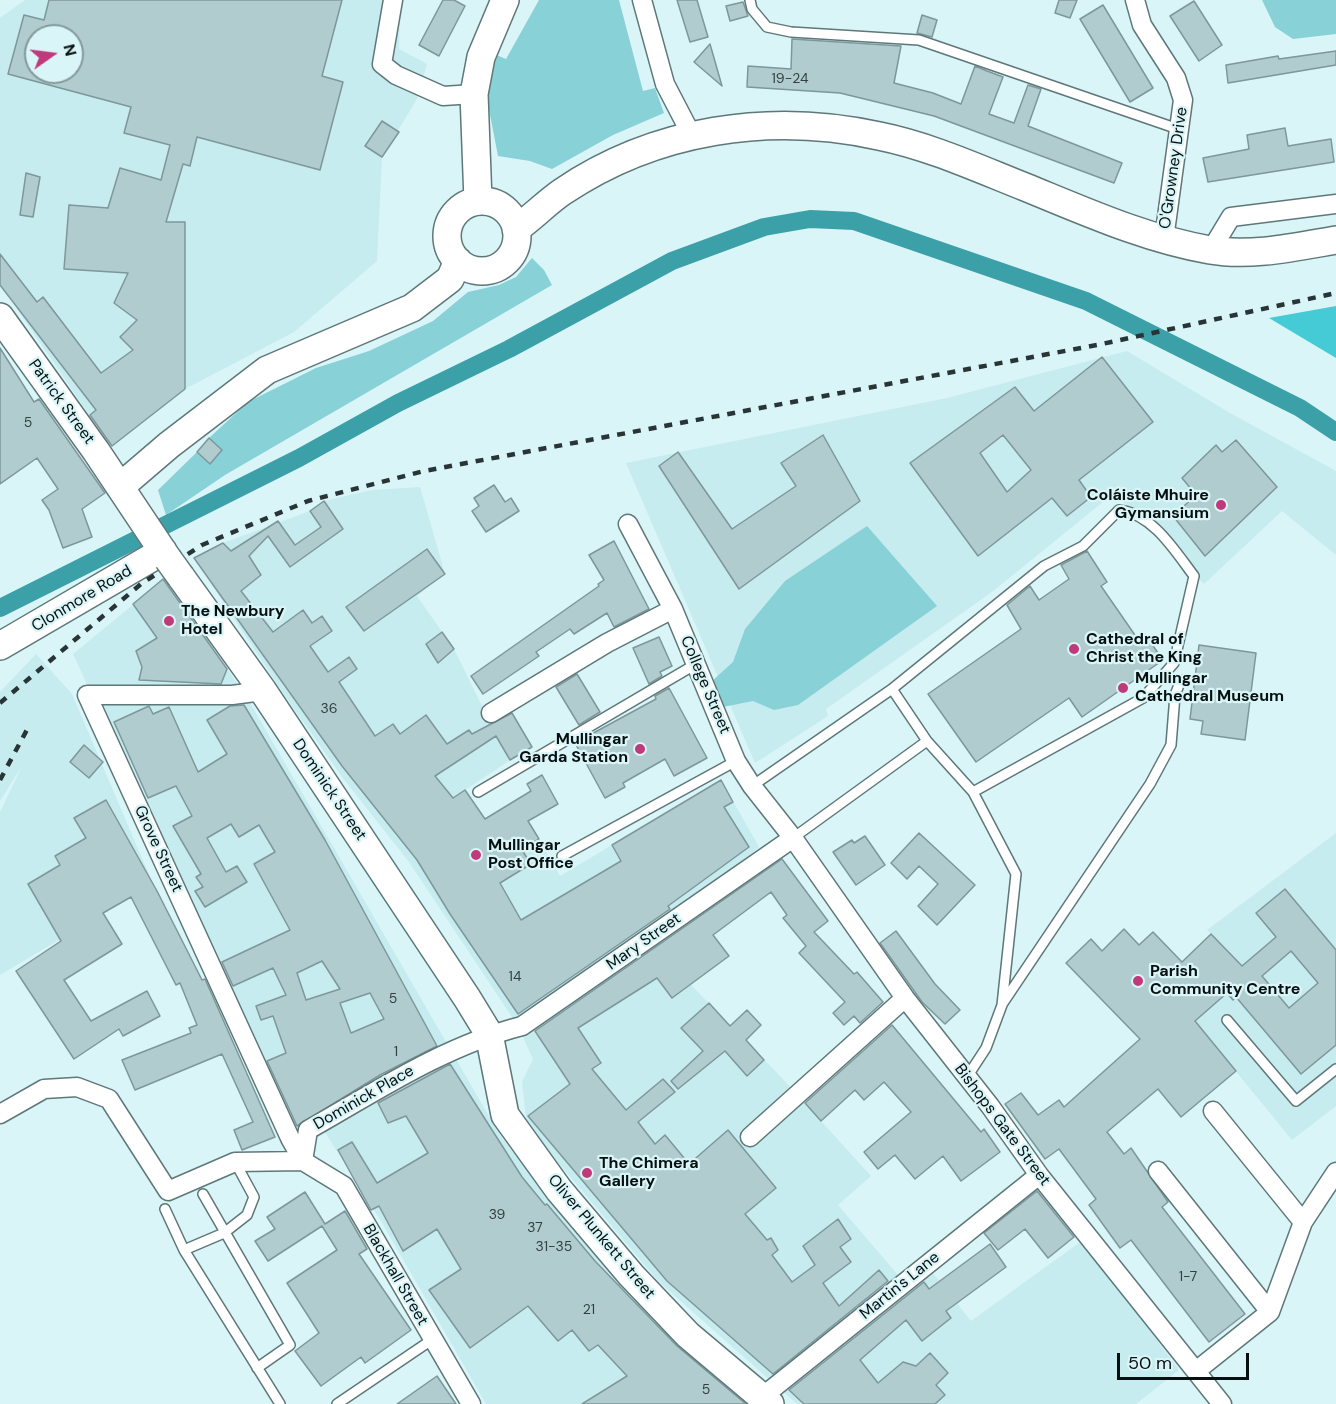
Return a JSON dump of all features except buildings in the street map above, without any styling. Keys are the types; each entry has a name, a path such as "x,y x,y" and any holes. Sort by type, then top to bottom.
{"street":[{"path":"393,0 382,64 396,75 443,96 474,94"},
{"path":"478,201 474,94 481,57 506,0"},
{"path":"642,0 666,84 691,134"},
{"name":"O'Growney Drive","path":"1136,0 1142,25 1176,78 1183,100 1164,239"},
{"path":"516,229 561,192 610,165 691,134 744,126 817,125 880,136 946,156 1164,239 1204,248 1274,251 1336,240"},
{"path":"478,201 500,206 507,212 516,229 513,251 498,266 476,270 458,261 448,243 450,222 456,212 466,204 478,201"},
{"path":"1204,248 1231,217 1336,204"},
{"path":"120,487 267,370 412,308 450,279 458,261"},
{"name":"Patrick Street","path":"0,317 120,487"},
{"name":"Dominick Street","path":"120,487 262,691 489,1034"},
{"name":"College Street","path":"628,524 673,609 736,761 752,786 793,838"},
{"name":"Clonmore Road","path":"0,646 169,559"},
{"path":"491,713 607,643 673,609"},
{"name":"Grove Street","path":"262,691 232,695 87,695 290,1138 303,1161"},
{"name":"Mary Street","path":"489,1034 522,1026 793,838"},
{"name":"Bishops Gate Street","path":"793,838 904,998 1039,1175 1221,1404"},
{"path":"750,1137 904,998"},
{"name":"Dominick Place","path":"303,1161 308,1130 444,1053 489,1034"},
{"name":"Oliver Plunkett Street","path":"489,1034 505,1115 559,1190 631,1275 688,1335 766,1400"},
{"path":"0,1114 44,1089 77,1086 109,1099 168,1191 235,1162 303,1161"},
{"path":"1213,1111 1303,1222"},
{"name":"Blackhall Street","path":"303,1161 344,1186 471,1404"},
{"path":"1158,1171 1270,1312"},
{"path":"1196,1371 1270,1312 1303,1222 1336,1172"},
{"name":"Martin's Lane","path":"766,1400 1039,1175"}],"lane":[{"path":"750,0 752,9 767,27 791,32 919,40 1178,129"},
{"path":"752,786 892,689 1044,566 1083,546 1119,510 1136,512 1168,541 1194,576 1174,663 1143,698 973,792"},
{"path":"478,792 696,664"},
{"path":"966,1078 986,1048 1002,1005 1150,784 1171,746 1175,695 1181,680"},
{"path":"892,689 927,741 973,792 1016,874 1002,1005"},
{"path":"793,838 927,741"},
{"path":"562,856 736,761"},
{"path":"1227,1020 1296,1101 1336,1069"},
{"path":"184,1250 224,1233 247,1215 254,1197 235,1162"},
{"path":"203,1194 290,1345 257,1368"},
{"path":"165,1209 184,1250 280,1404"},
{"path":"337,1404 432,1339"}],"shaded area":[{"path":"25,0 400,0 399,49 427,64 417,99 382,157 377,261 294,332 185,389 111,447 0,284 0,18"},
{"path":"539,0 619,0 643,91 655,88 664,113 613,135 552,169 530,161 498,156 486,94 494,54 506,59"},
{"path":"1262,0 1336,0 1336,34 1293,39 1275,27"},
{"path":"532,258 544,270 552,285 225,475 166,515 158,490 197,452 210,463 222,450 209,438 248,402 316,368 369,351 433,321 468,292 499,285 516,277"},
{"path":"1336,306 1336,358 1269,318"},
{"path":"1127,351 1230,413 1336,471 1336,555 1282,511 1204,584 1114,493 992,592 826,709 828,716 755,763 626,463 947,398"},
{"path":"420,487 445,574 417,596 454,649 509,761 465,790 485,819 516,800 560,876 721,780 759,847 736,867 514,1020 409,862 342,777 285,696 194,558 223,543 310,511 324,501 372,490"},
{"path":"867,526 937,606 798,705 774,710 753,701 723,707 711,682 733,662 745,629 785,581"},
{"path":"167,577 253,708 501,1137 571,1225 758,1404 486,1404 381,1221 323,1129 292,1128 73,654"},
{"path":"36,654 72,694 153,884 0,975 0,812 22,766 0,801 0,692"},
{"path":"1336,833 1336,1106 1292,1140 1188,1013 1224,947 1207,930"},
{"path":"656,938 691,985 781,1077 871,1176 838,1205 911,1290 933,1273 971,1321 1083,1240 1179,1370 1136,1404 797,1404 659,1282 527,1126 522,1082 533,1059 521,1033"}],"waterway":[{"path":"0,608 299,458 398,403 509,349 672,261 764,227 810,219 854,221 1086,301 1300,408 1336,432"}],"railway":[{"path":"0,703 141,584 202,545 308,501 424,471 1102,344 1336,293"},
{"path":"0,780 29,726"}],"place":[{"name":"Coláiste Mhuire Gymansium","path":"1221,505"},
{"name":"The Newbury Hotel","path":"169,621"},
{"name":"Cathedral of Christ the King","path":"1074,649"},
{"name":"Mullingar Cathedral Museum","path":"1123,688"},
{"name":"Mullingar Garda Station","path":"640,749"},
{"name":"Mullingar Post Office","path":"476,855"},
{"name":"Parish Community Centre","path":"1138,981"},
{"name":"The Chimera Gallery","path":"587,1173"}]}
